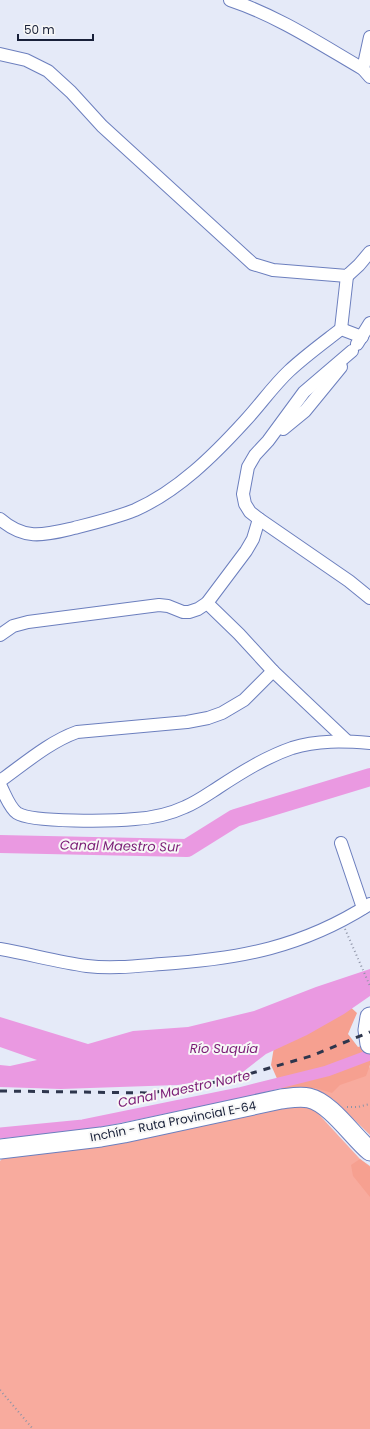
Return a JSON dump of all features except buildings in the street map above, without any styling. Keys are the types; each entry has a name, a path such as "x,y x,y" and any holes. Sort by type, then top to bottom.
{"main road":[{"path":"370,1017 368,1030 370,1044"},
{"name":"Inchín - Ruta Provincial E-64","path":"0,1149 132,1132 286,1098 307,1097 325,1107"},
{"path":"325,1107 370,1151"}],"street":[{"path":"230,0 250,3 366,73 370,37"},
{"path":"0,54 26,60 48,71 71,92 102,126 253,264 273,270 347,276"},
{"path":"0,519 28,535 48,534 106,520 136,509 170,490 196,470 243,423 289,371 340,329 347,276 370,252"},
{"path":"370,322 362,337 338,372 314,402 268,441 255,455 248,467 244,481 243,494 245,504 250,512 258,519 349,581 370,598"},
{"path":"340,329 362,337"},
{"path":"0,635 13,626 42,619 160,605 168,606 184,612 198,609 207,603 246,551 253,539 258,519"},
{"path":"207,603 239,634 273,671 347,741"},
{"path":"0,781 52,744 65,736 77,732 187,722 208,718 222,713 244,700 273,671"},
{"path":"0,785 12,808 18,814 26,817 60,820 134,820 151,817 185,807 272,756 292,748 329,741 370,742"},
{"path":"0,949 85,966 111,968 204,962 264,951 288,944 314,934 366,906 341,843"}],"path":[{"path":"350,942 370,986"},
{"path":"325,1107 358,1107 370,1104"},
{"path":"0,1390 33,1429"}],"shaded area":[{"path":"346,1003 357,1013 348,1034 358,1047 370,1043 370,1065 366,1076 340,1085 332,1093 315,1088 283,1092 271,1065 274,1047"},
{"path":"367,1060 370,1068 370,1135 334,1100 310,1087"},
{"path":"301,1105 313,1108 360,1159 370,1166 370,1429 0,1429 0,1161 12,1148 105,1144"},
{"path":"360,1159 370,1167 370,1197 353,1176 351,1165"}],"water":[{"name":"Río Suquía","path":"370,969 370,996 344,1014 307,1035 266,1054 239,1075 178,1085 61,1089 0,1087 0,1065 10,1066 37,1060 0,1047 0,1017 88,1044 133,1031 188,1027 254,1011 316,987"}],"waterway":[{"name":"Canal Maestro Sur","path":"0,844 187,848 235,818 370,777"},
{"name":"Canal Maestro Norte","path":"0,1133 83,1125 239,1093 327,1071 370,1055"}],"railway":[{"path":"0,1091 151,1093 228,1080 311,1056 370,1032"}]}
